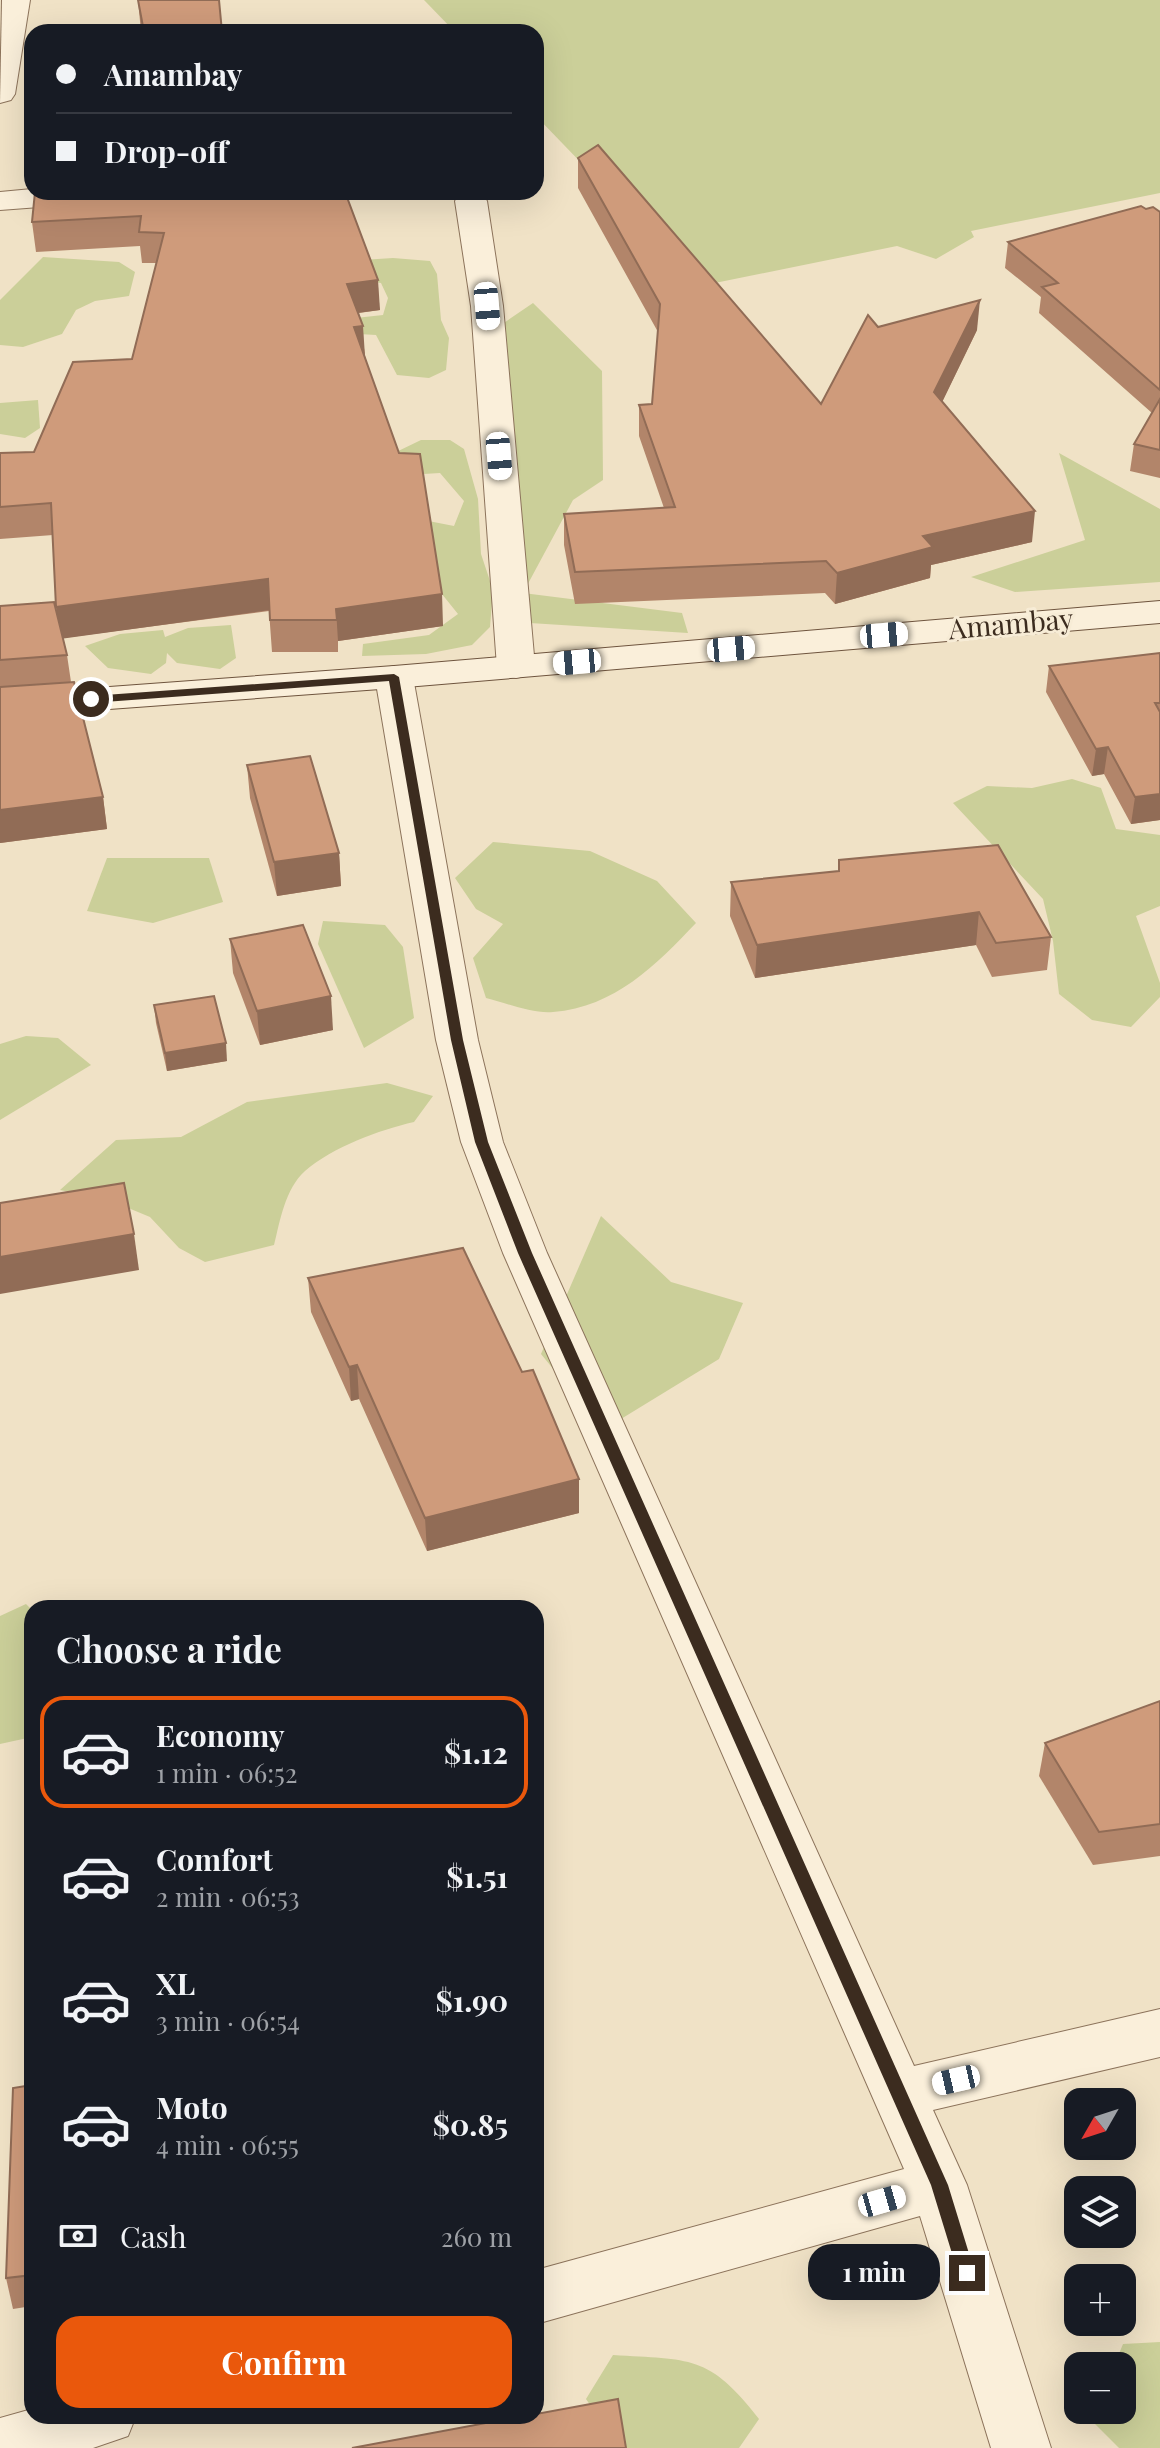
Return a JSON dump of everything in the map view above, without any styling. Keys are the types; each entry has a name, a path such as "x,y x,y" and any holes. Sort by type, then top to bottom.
{"street":[{"path":"0,94 16,0"},
{"path":"0,201 24,199"},
{"path":"471,201 487,306 516,667"},
{"name":"Amambay","path":"0,706 394,677 1160,612"},
{"path":"394,677 457,1040 482,1142 525,1253 939,2185 1021,2448"},
{"path":"898,2094 1160,2033"},
{"path":"544,2295 939,2185"},
{"path":"9,2445 80,2424"}],"green space":[{"path":"424,0 1160,0 1160,193 971,231 974,237 936,259 897,246 700,286 544,124 544,24 447,24"},
{"path":"43,257 119,262 135,272 129,296 95,301 76,310 62,334 23,347 0,345 0,300"},
{"path":"393,258 430,261 437,274 441,320 449,338 446,370 429,378 397,375 376,335 341,333 310,323 383,315 388,298 381,283 357,279 362,260"},
{"path":"533,303 602,371 603,480 573,500 523,593 682,613 688,633 514,622 492,331"},
{"path":"38,400 40,428 25,438 0,434 0,403"},
{"path":"421,440 450,440 464,449 478,499 481,554 493,590 490,627 472,645 426,654 362,656 363,644 429,635 458,614 421,568 408,517 454,526 464,501 440,473 374,477 390,455"},
{"path":"1059,453 1160,509 1160,582 1015,592 971,577 1085,540"},
{"path":"231,625 236,658 220,669 177,663 167,653 166,663 151,674 108,668 85,646 120,634 163,630 165,637 188,628"},
{"path":"1072,779 1101,788 1116,829 1160,835 1160,906 1136,916 1160,983 1160,997 1131,1027 1092,1020 1059,994 1053,941 1043,899 953,803 987,786 1032,788"},
{"path":"493,842 590,851 657,881 696,923 650,968 615,993 596,1002 545,1012 486,998 473,958 503,924 476,909 455,878"},
{"path":"107,858 209,858 223,902 153,923 87,911"},
{"path":"323,921 385,925 403,947 414,1018 364,1048 318,944"},
{"path":"26,1036 58,1038 91,1065 0,1120 0,1044"},
{"path":"387,1083 433,1096 414,1122 357,1140 305,1171 288,1196 274,1245 205,1262 179,1248 150,1217 109,1200 60,1190 116,1140 181,1137 247,1102"},
{"path":"601,1216 671,1282 743,1303 719,1359 603,1430 541,1354"},
{"path":"24,1605 24,1739 0,1744 0,1616"},
{"path":"1160,2342 1160,2448 1119,2448 1095,2424 1136,2424 1136,2352 1120,2352 1123,2344"},
{"path":"613,2355 696,2364 726,2382 759,2419 739,2448 619,2448 586,2399"}],"building":[{"path":"138,0 219,0 221,24 142,24"},
{"path":"598,145 821,404 868,315 878,327 980,300 934,392 1035,511 923,536 933,547 837,573 826,561 575,572 564,514 675,507 639,405 652,404 660,304 578,158"},
{"path":"34,200 348,200 378,280 347,284 363,326 354,327 399,453 420,454 442,594 336,609 337,620 270,620 268,579 56,607 51,503 0,507 0,453 34,452 73,362 132,359 164,233 139,232 141,216 32,222"},
{"path":"1141,206 1146,209 1153,207 1160,212 1160,390 1042,287 1058,283 1008,242"},
{"path":"1160,399 1160,450 1134,444"},
{"path":"54,602 67,655 0,660 0,606"},
{"path":"1160,653 1160,703 1155,703 1160,712 1160,794 1135,797 1108,747 1096,749 1049,666"},
{"path":"74,682 103,797 0,810 0,687"},
{"path":"310,756 339,853 274,862 247,765"},
{"path":"998,845 1051,937 996,943 979,912 757,945 731,882 839,871 839,860"},
{"path":"303,925 331,996 257,1011 230,939"},
{"path":"214,996 226,1043 165,1053 154,1005"},
{"path":"124,1183 134,1234 0,1257 0,1203"},
{"path":"463,1248 522,1372 533,1370 579,1479 425,1518 357,1365 349,1367 308,1278"},
{"path":"1160,1701 1160,1824 1099,1832 1045,1743"},
{"path":"24,2086 24,2276 6,2278 13,2088"},
{"path":"618,2399 626,2448 352,2448 481,2424 544,2424 544,2413"}],"route":[{"path":"91,699 394,677 457,1040 482,1142 525,1253 939,2185 967,2273"}]}
